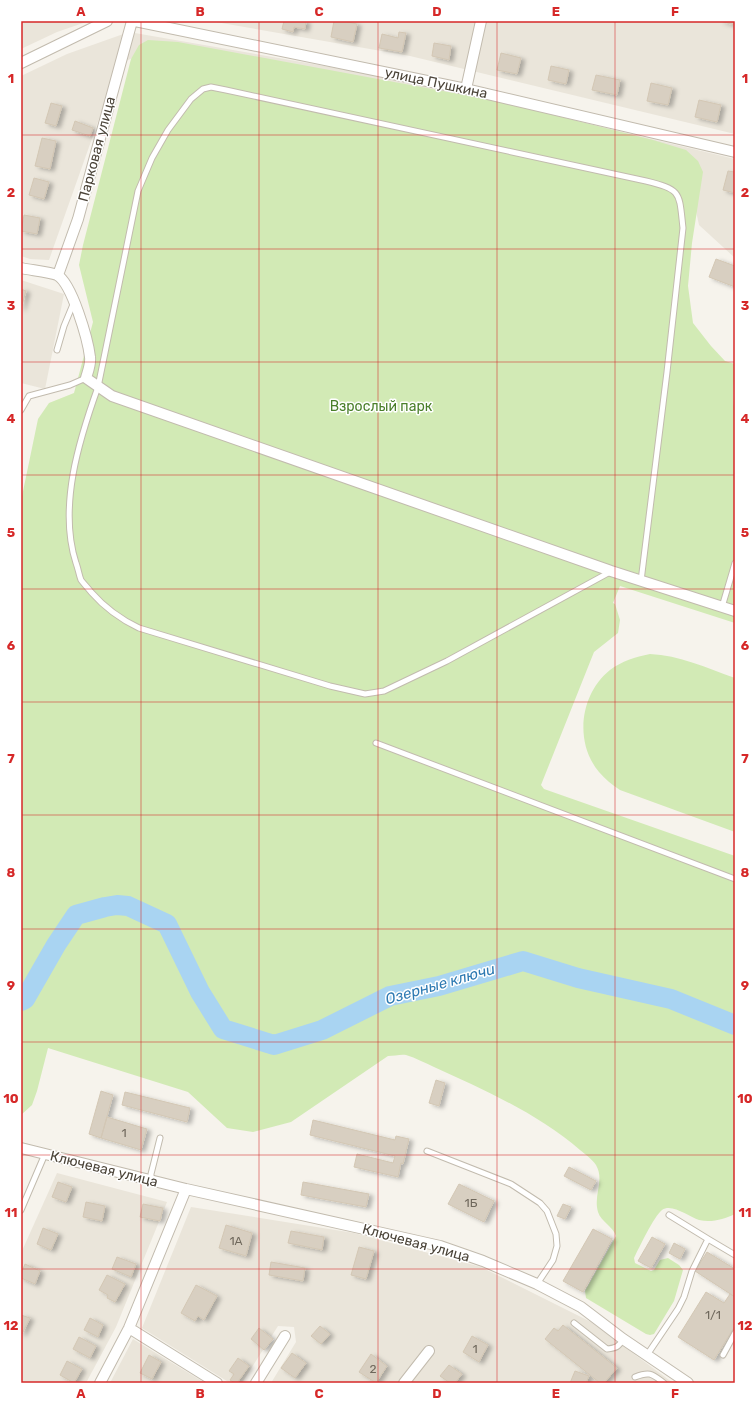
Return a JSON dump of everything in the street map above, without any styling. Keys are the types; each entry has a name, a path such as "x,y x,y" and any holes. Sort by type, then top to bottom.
{"street":[{"path":"21,63 107,21"},
{"name":"Парковая улица","path":"58,276 78,219 132,21"},
{"name":"улица Пушкина","path":"135,21 466,89 735,152"},
{"path":"466,89 481,21"},
{"path":"21,268 58,276 68,288 80,315 90,357 86,378 112,396 611,571 735,611"},
{"name":"Ключевая улица","path":"21,1148 151,1181 440,1246 483,1261 537,1284 581,1307 683,1382"},
{"path":"100,1383 129,1328 186,1189"},
{"path":"129,1328 217,1383"},
{"path":"256,1383 285,1336"},
{"path":"404,1383 429,1351"}],"lane":[{"path":"611,571 447,661 384,691 365,694 330,686 140,628 125,622 96,598 81,580 72,551 70,496 76,460 88,415 98,387 138,191 152,158 168,130 191,99 203,89 211,87 631,177 667,186 677,193 681,204 683,228 641,581"},
{"path":"57,350 64,326 74,301"},
{"path":"21,410 29,396 70,385 86,378"},
{"path":"722,607 735,563"},
{"path":"376,743 735,879"},
{"path":"151,1181 151,1174 160,1138"},
{"path":"427,1151 511,1184 540,1203 547,1211 556,1234 557,1246 553,1260 537,1284"},
{"path":"21,1210 45,1154"},
{"path":"669,1215 735,1255"},
{"path":"647,1355 678,1309 684,1297 692,1271 708,1239"},
{"path":"574,1323 607,1348 615,1348 619,1346 623,1339"},
{"path":"723,1355 735,1333"},
{"path":"635,1377 644,1373 650,1373 664,1383"}],"shaded area":[{"path":"21,21 89,21 57,32 21,49"},
{"path":"210,21 735,21 735,134 410,56"},
{"path":"129,32 405,80 735,159 735,258 699,225 691,188 165,42 118,65 49,260 30,259 21,256 21,76 67,54"},
{"path":"21,280 64,294 45,389 21,383"},
{"path":"57,1173 167,1202 116,1327 86,1383 21,1383 21,1253"},
{"path":"191,1207 354,1233 481,1267 591,1322 673,1383 271,1383 296,1342 294,1327 278,1326 242,1383 230,1383 142,1328"},
{"path":"133,1339 205,1383 110,1383"}],"green space":[{"name":"Взрослый парк","path":"148,40 178,42 502,102 653,140 686,150 698,161 703,172 692,243 688,286 693,323 725,361 735,364 733,394 735,412 735,623 620,586 613,603 615,604 620,620 618,633 594,652 541,785 544,789 735,856 735,1214 718,1220 704,1221 671,1208 666,1208 659,1213 647,1232 634,1258 635,1263 651,1271 654,1270 660,1260 668,1258 679,1265 683,1270 674,1301 654,1334 646,1334 586,1298 585,1291 616,1236 598,1212 597,1200 599,1177 596,1165 593,1161 564,1137 529,1114 492,1094 410,1056 388,1056 291,1122 253,1132 227,1128 188,1092 48,1048 32,1105 21,1115 21,501 38,419 49,403 74,393 93,322 79,265 83,245 131,59 139,45"},
{"path":"650,654 682,659 735,678 735,832 620,790 611,784 599,772 591,760 586,747 584,719 592,692 600,680 610,670 619,664 639,656"}],"building":[{"path":"284,21 306,21 305,29 294,27 293,32 282,29"},
{"path":"334,21 357,24 353,42 331,37"},
{"path":"720,21 735,21 735,25"},
{"path":"399,32 406,33 402,52 379,48 382,34 398,38"},
{"path":"434,43 451,46 449,60 432,56"},
{"path":"501,53 521,58 517,74 497,70"},
{"path":"551,66 569,70 566,84 548,80"},
{"path":"596,75 620,80 617,95 592,90"},
{"path":"651,83 672,88 668,105 647,101"},
{"path":"699,100 721,105 717,122 695,117"},
{"path":"51,103 62,106 56,126 45,123"},
{"path":"75,121 93,128 90,136 72,130"},
{"path":"42,138 56,141 50,169 35,166"},
{"path":"728,171 735,172 735,193 723,190"},
{"path":"34,178 49,182 44,199 29,195"},
{"path":"24,215 40,218 37,234 21,231"},
{"path":"716,259 735,266 735,287 709,277"},
{"path":"21,289 26,291 21,309"},
{"path":"436,1080 445,1083 439,1106 429,1103"},
{"path":"101,1091 113,1095 101,1138 89,1134"},
{"path":"125,1092 190,1108 187,1122 122,1105"},
{"path":"107,1117 147,1129 141,1150 101,1138"},
{"path":"313,1120 395,1140 396,1136 409,1139 398,1177 354,1167 357,1154 393,1163 395,1156 310,1135"},
{"path":"569,1167 596,1181 591,1190 564,1176"},
{"path":"58,1182 72,1187 66,1202 52,1197"},
{"path":"303,1182 369,1194 366,1207 301,1195"},
{"path":"459,1184 494,1201 484,1222 448,1204"},
{"path":"86,1202 105,1206 102,1221 83,1217"},
{"path":"143,1204 163,1208 160,1221 140,1217"},
{"path":"563,1204 571,1207 565,1219 557,1216"},
{"path":"226,1225 252,1233 246,1256 219,1248"},
{"path":"43,1228 58,1234 51,1250 37,1244"},
{"path":"593,1229 612,1239 583,1292 563,1281"},
{"path":"291,1231 324,1237 322,1250 288,1243"},
{"path":"652,1237 665,1244 651,1268 638,1261"},
{"path":"674,1243 685,1249 680,1259 669,1253"},
{"path":"359,1247 374,1251 366,1279 351,1275"},
{"path":"707,1252 735,1269 735,1297 695,1271"},
{"path":"117,1257 136,1264 131,1277 112,1269"},
{"path":"271,1262 305,1268 303,1281 269,1275"},
{"path":"25,1264 40,1271 35,1284 21,1278"},
{"path":"107,1275 125,1284 115,1302 107,1298 108,1295 99,1290"},
{"path":"196,1285 217,1296 204,1320 198,1316 195,1321 181,1313"},
{"path":"706,1292 724,1303 730,1294 735,1297 735,1326 714,1360 678,1337"},
{"path":"21,1315 30,1318 22,1334 21,1334"},
{"path":"90,1318 103,1325 98,1337 84,1330"},
{"path":"563,1325 617,1368 604,1383 600,1383 545,1339 554,1328 558,1331"},
{"path":"320,1326 330,1334 321,1344 311,1336"},
{"path":"259,1328 273,1339 264,1350 251,1339"},
{"path":"472,1336 488,1345 479,1362 463,1352"},
{"path":"79,1337 96,1346 90,1358 73,1349"},
{"path":"292,1353 306,1363 295,1378 281,1368"},
{"path":"371,1354 387,1366 376,1383 359,1372"},
{"path":"149,1355 161,1362 152,1379 140,1373"},
{"path":"238,1358 249,1366 237,1383 235,1383 230,1380 234,1374 229,1371"},
{"path":"67,1361 82,1369 74,1383 60,1375"},
{"path":"449,1365 462,1374 455,1383 450,1383 440,1376"},
{"path":"575,1371 589,1376 586,1383 570,1383"}],"waterway":[{"name":"Озерные ключи","path":"21,1001 25,999 56,945 76,915 117,905 128,906 167,924 200,992 223,1029 274,1045 322,1030 390,996 439,986 523,961 578,978 671,999 735,1025"}]}
